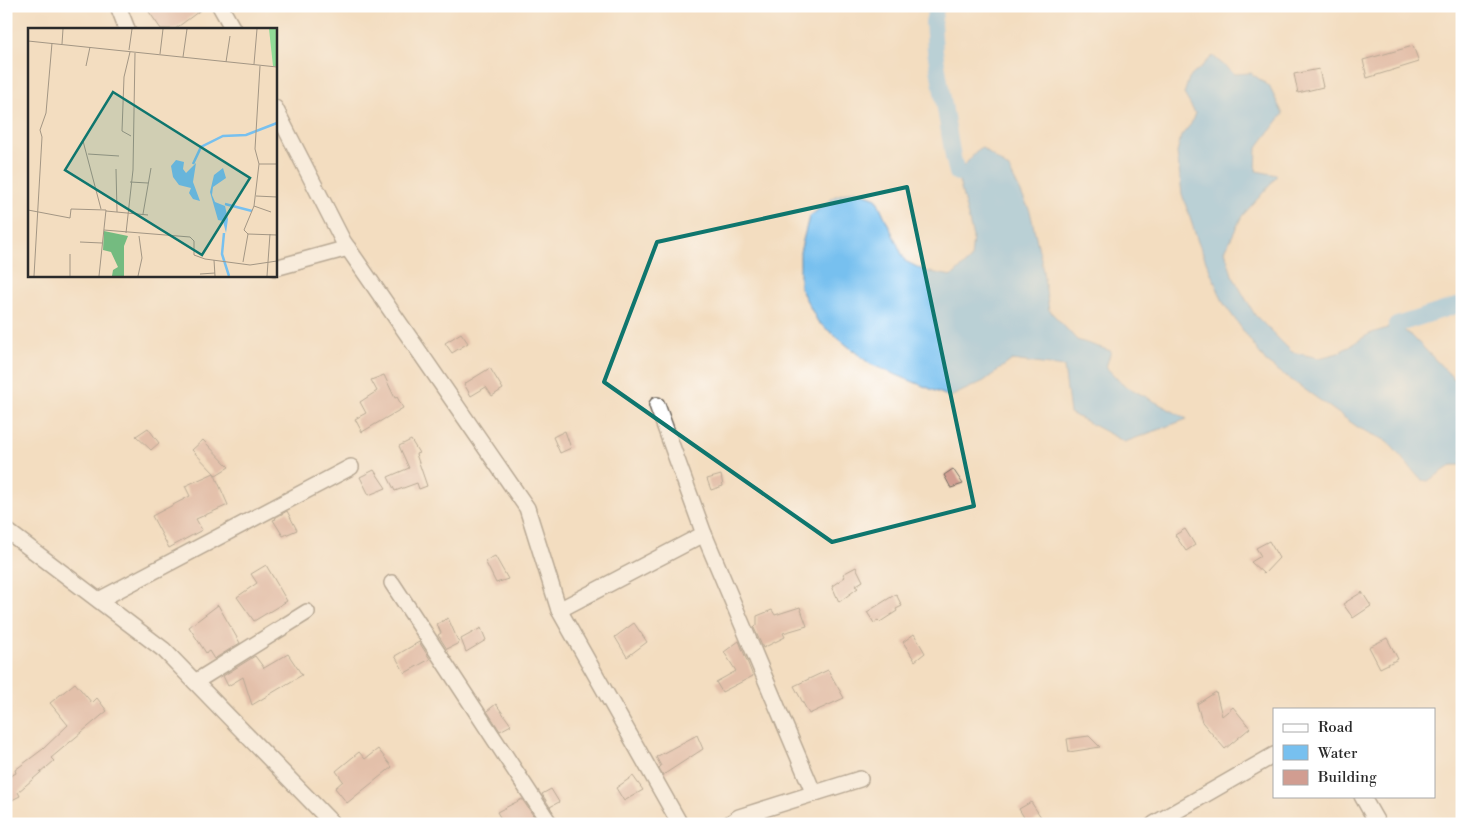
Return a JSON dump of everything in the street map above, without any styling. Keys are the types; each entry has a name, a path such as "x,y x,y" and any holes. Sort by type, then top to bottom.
{"street":[{"path":"118,6 127,28"},
{"path":"220,6 232,28"},
{"path":"276,110 348,248 527,508 559,610 680,824"},
{"path":"276,268 348,248"},
{"path":"657,404 704,534 814,794"},
{"path":"99,600 351,467"},
{"path":"6,530 164,650 333,824"},
{"path":"559,610 704,534"},
{"path":"392,583 550,824"},
{"path":"195,682 307,612"},
{"path":"1154,824 1273,756"},
{"path":"729,824 739,817 860,779"},
{"path":"1363,798 1378,824"}],"highlighted area":[{"path":"907,187 974,506 832,542 604,382 657,242"}],"water":[{"path":"1213,56 1234,74 1251,73 1269,86 1283,114 1257,148 1256,171 1277,175 1242,216 1225,251 1232,275 1255,315 1292,352 1319,358 1338,353 1369,334 1396,325 1412,336 1462,387 1462,465 1452,465 1428,481 1421,480 1387,441 1359,428 1266,362 1224,304 1198,242 1182,194 1177,153 1181,136 1191,124 1195,113 1184,94 1189,78"},
{"path":"981,147 1009,169 1030,211 1041,259 1049,310 1077,340 1111,351 1106,367 1122,384 1187,419 1125,442 1070,413 1064,367 1012,360 984,381 950,397 870,364 818,322 800,288 800,252 809,217 835,196 855,190 876,198 905,261 925,271 952,276 971,259 973,237 957,173"}],"building":[{"path":"145,6 206,6 176,28 160,28"},
{"path":"1413,46 1419,62 1367,78 1363,60"},
{"path":"1319,69 1323,87 1298,93 1294,74"},
{"path":"461,333 468,343 452,353 445,343"},
{"path":"490,368 503,389 492,396 486,387 471,396 464,384"},
{"path":"384,375 395,398 397,397 403,408 362,432 355,419 366,413 360,402 377,391 371,380"},
{"path":"148,428 159,443 151,450 136,436"},
{"path":"565,431 571,448 560,453 553,437"},
{"path":"203,440 229,467 216,475 192,450"},
{"path":"411,440 419,453 416,454 427,486 419,489 417,483 395,491 388,477 409,468 399,446"},
{"path":"953,469 963,484 951,488 944,475"},
{"path":"374,470 386,488 369,495 360,477"},
{"path":"214,473 228,505 196,519 202,530 169,548 152,516 190,496 185,486"},
{"path":"721,475 723,486 711,490 707,479"},
{"path":"287,511 297,530 283,536 273,520"},
{"path":"1185,529 1195,545 1186,551 1175,535"},
{"path":"1269,541 1279,558 1264,574 1251,562 1261,556 1256,548"},
{"path":"495,556 508,579 496,583 485,561"},
{"path":"266,565 287,601 254,621 237,597 257,583 251,574"},
{"path":"856,567 863,581 855,586 858,588 839,602 832,586 845,577 843,574"},
{"path":"1362,592 1371,606 1353,618 1343,604"},
{"path":"896,594 902,606 880,622 878,620 874,623 867,612"},
{"path":"218,605 240,643 214,659 209,651 206,653 189,627"},
{"path":"800,607 807,626 783,633 785,637 763,648 754,628 757,625 757,616 772,610 775,615"},
{"path":"448,618 459,643 447,649 438,635 441,633 437,624"},
{"path":"634,623 647,642 627,657 615,637"},
{"path":"481,628 486,640 466,652 461,639"},
{"path":"914,634 925,653 915,661 903,642"},
{"path":"1387,638 1398,659 1380,668 1369,647"},
{"path":"739,641 753,676 722,692 716,682 736,671 724,652"},
{"path":"419,642 430,659 405,673 395,656"},
{"path":"288,654 302,675 252,705 243,677 228,686 223,676 255,656 264,668"},
{"path":"828,670 844,698 809,714 794,686"},
{"path":"75,683 92,703 97,698 107,711 51,758 54,761 18,792 20,796 6,803 6,772 9,777 16,773 15,770 43,749 68,725 50,703"},
{"path":"1216,692 1222,716 1233,707 1250,728 1225,749 1202,722 1197,704"},
{"path":"496,704 511,725 500,731 487,711"},
{"path":"697,735 703,749 663,775 656,757"},
{"path":"1089,736 1100,747 1069,752 1067,739"},
{"path":"378,749 392,767 347,803 335,788 343,781 336,771 359,752 365,759"},
{"path":"633,776 643,790 624,801 616,788"},
{"path":"551,789 559,802 550,807 553,812 542,794"},
{"path":"522,799 537,821 531,824 504,824 497,812"},
{"path":"1031,802 1041,817 1028,824 1019,809"}],"waterway":[{"path":"937,6 933,22 935,51 957,173"},
{"path":"1396,325 1462,304"}]}
